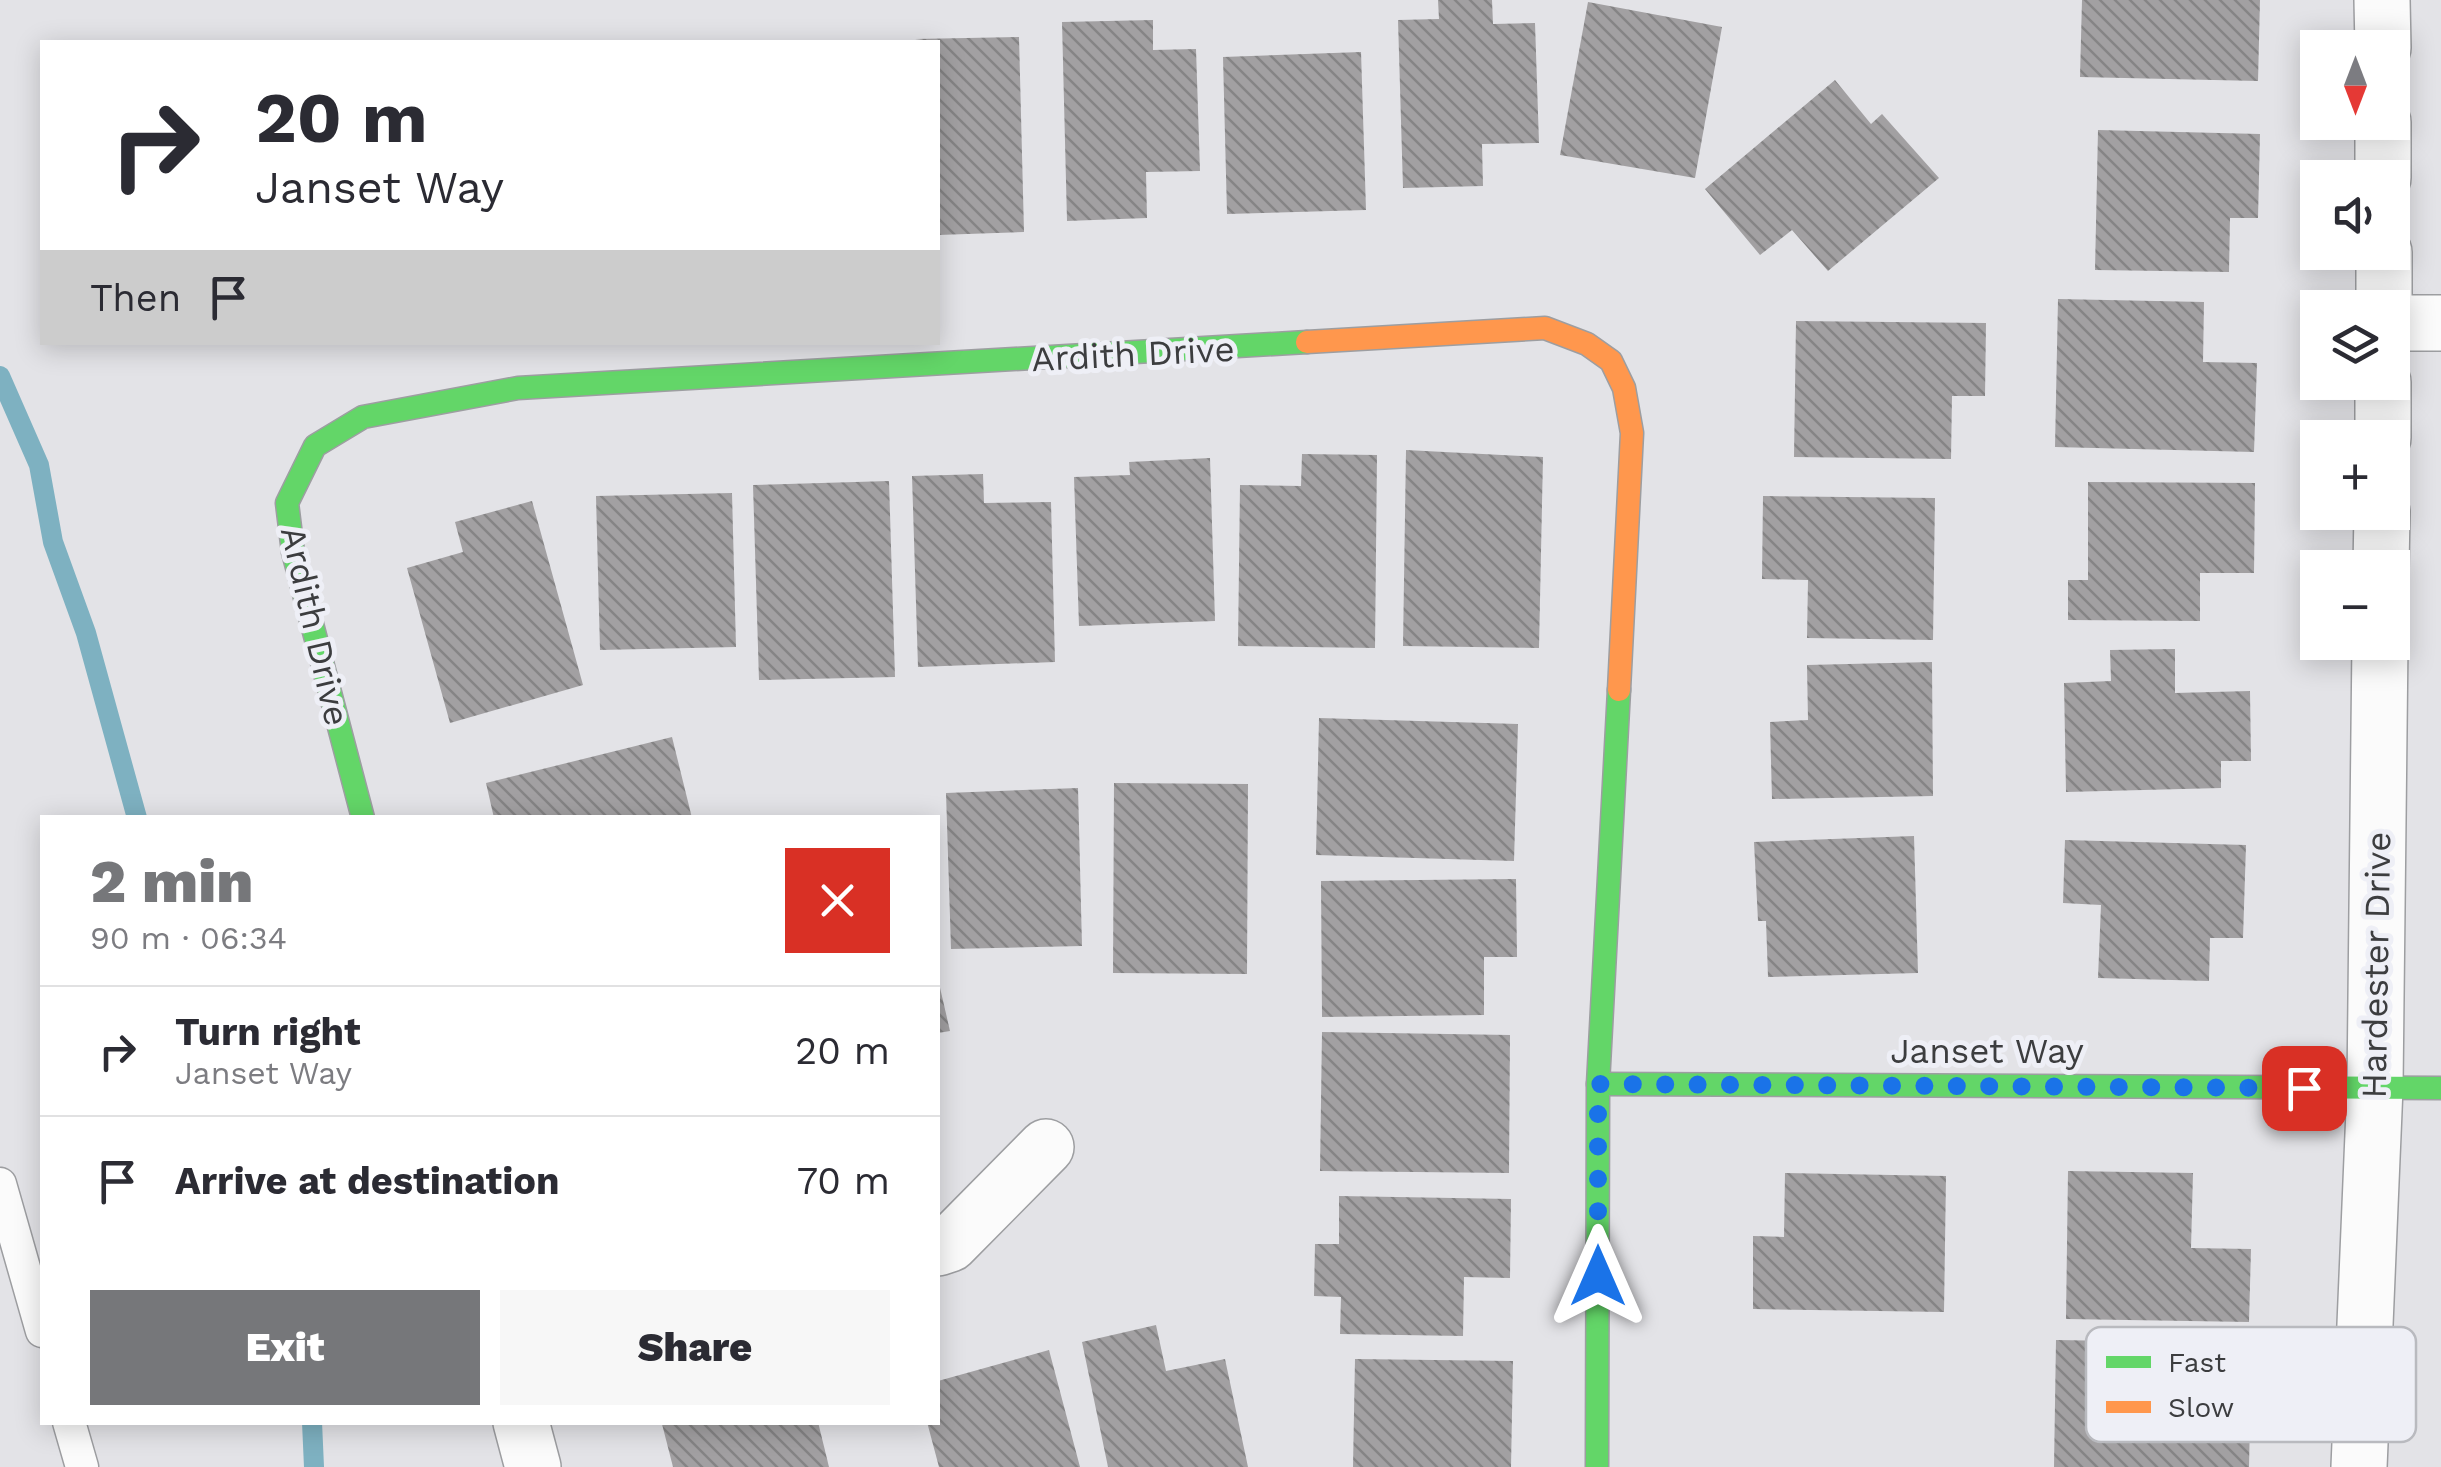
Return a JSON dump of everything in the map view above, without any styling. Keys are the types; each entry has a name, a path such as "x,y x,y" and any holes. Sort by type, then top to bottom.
{"street":[{"path":"2382,0 2382,30"},
{"path":"2410,323 2441,323"},
{"name":"Ardith Drive","path":"362,815 293,552 287,503 315,446 363,417 433,400 518,388 1545,328 1597,344 1624,380 1632,433 1598,1084 1596,1467"},
{"name":"Hardester Drive","path":"2365,1327 2374,1088 2380,660"},
{"name":"Janset Way","path":"1598,1084 2441,1088"},
{"path":"940,1247 950,1244 1046,1146"},
{"path":"523,1425 533,1467"},
{"name":"Hardester Drive","path":"2359,1467 2360,1442"}],"lane":[{"path":"0,1184 40,1324"},
{"path":"70,1425 82,1467"}],"building":[{"path":"1438,0 1492,0 1493,24 1535,23 1539,143 1482,144 1483,186 1403,188 1398,20 1439,19"},
{"path":"2082,0 2260,0 2258,81 2080,77"},
{"path":"1588,2 1722,27 1695,178 1560,155"},
{"path":"1153,20 1153,50 1196,49 1200,171 1146,172 1147,218 1067,221 1062,22"},
{"path":"1019,37 1024,232 940,235 940,40 915,39"},
{"path":"1361,52 1366,210 1227,214 1223,57"},
{"path":"1835,80 1871,124 1882,114 1939,178 1828,271 1792,230 1760,255 1705,189"},
{"path":"2098,130 2260,134 2258,218 2230,218 2229,272 2095,270"},
{"path":"2058,299 2204,302 2203,362 2257,363 2254,452 2055,447"},
{"path":"1796,321 1986,323 1985,396 1952,396 1951,459 1794,457"},
{"path":"1406,450 1543,457 1539,648 1403,646"},
{"path":"1302,454 1377,455 1375,648 1238,646 1240,485 1301,486"},
{"path":"1210,458 1215,621 1079,626 1074,477 1130,475 1129,462"},
{"path":"983,474 984,503 1051,502 1055,662 918,667 912,476"},
{"path":"889,481 895,677 759,680 753,485"},
{"path":"2088,482 2255,483 2254,573 2200,573 2200,621 2068,620 2068,580 2088,580"},
{"path":"732,493 736,647 600,650 596,496"},
{"path":"1763,496 1935,498 1933,640 1807,638 1808,580 1762,579"},
{"path":"532,501 583,685 450,723 407,568 463,552 455,522"},
{"path":"2175,649 2175,693 2250,691 2251,761 2221,761 2221,788 2066,792 2064,683 2111,681 2110,650"},
{"path":"1932,662 1933,796 1772,799 1770,722 1808,720 1807,665"},
{"path":"1319,718 1518,724 1514,861 1316,855"},
{"path":"672,737 691,815 493,815 486,783"},
{"path":"1114,783 1248,784 1247,974 1113,973"},
{"path":"1078,788 1082,946 951,949 946,793"},
{"path":"1914,836 1918,973 1768,977 1766,921 1758,921 1754,842"},
{"path":"2065,840 2246,845 2243,938 2210,938 2209,981 2098,978 2101,905 2063,903"},
{"path":"1516,879 1517,957 1484,957 1484,1015 1322,1017 1321,881"},
{"path":"940,988 950,1031 940,1033"},
{"path":"1322,1032 1510,1035 1509,1173 1320,1171"},
{"path":"2068,1171 2193,1173 2191,1248 2251,1249 2249,1322 2066,1319"},
{"path":"1785,1173 1946,1176 1944,1312 1753,1309 1753,1236 1784,1237"},
{"path":"1339,1196 1511,1199 1510,1278 1464,1277 1463,1336 1340,1334 1341,1297 1314,1296 1315,1244 1339,1244"},
{"path":"1156,1325 1166,1371 1225,1359 1248,1467 1108,1467 1082,1342"},
{"path":"2056,1340 2086,1340 2086,1442 2250,1442 2249,1467 2054,1467"},
{"path":"1049,1350 1080,1467 939,1467 928,1425 940,1425 940,1380"},
{"path":"1355,1359 1513,1361 1511,1467 1353,1467"},
{"path":"662,1425 819,1425 829,1467 673,1467"}],"waterway":[{"path":"0,376 39,465 53,542 86,633 136,815"},
{"path":"312,1425 314,1467"}],"traffic: fast":[{"path":"362,815 293,552 287,503 315,446 363,417 518,388 1307,342"},
{"path":"1597,1467 1598,1084 1619,690"},
{"path":"1598,1084 2441,1088"}],"traffic: slow":[{"path":"1307,342 1545,328 1587,344 1611,361 1624,388 1632,433 1619,690"}],"route":[{"path":"1598,1276 1598,1084 2304,1088"}]}
